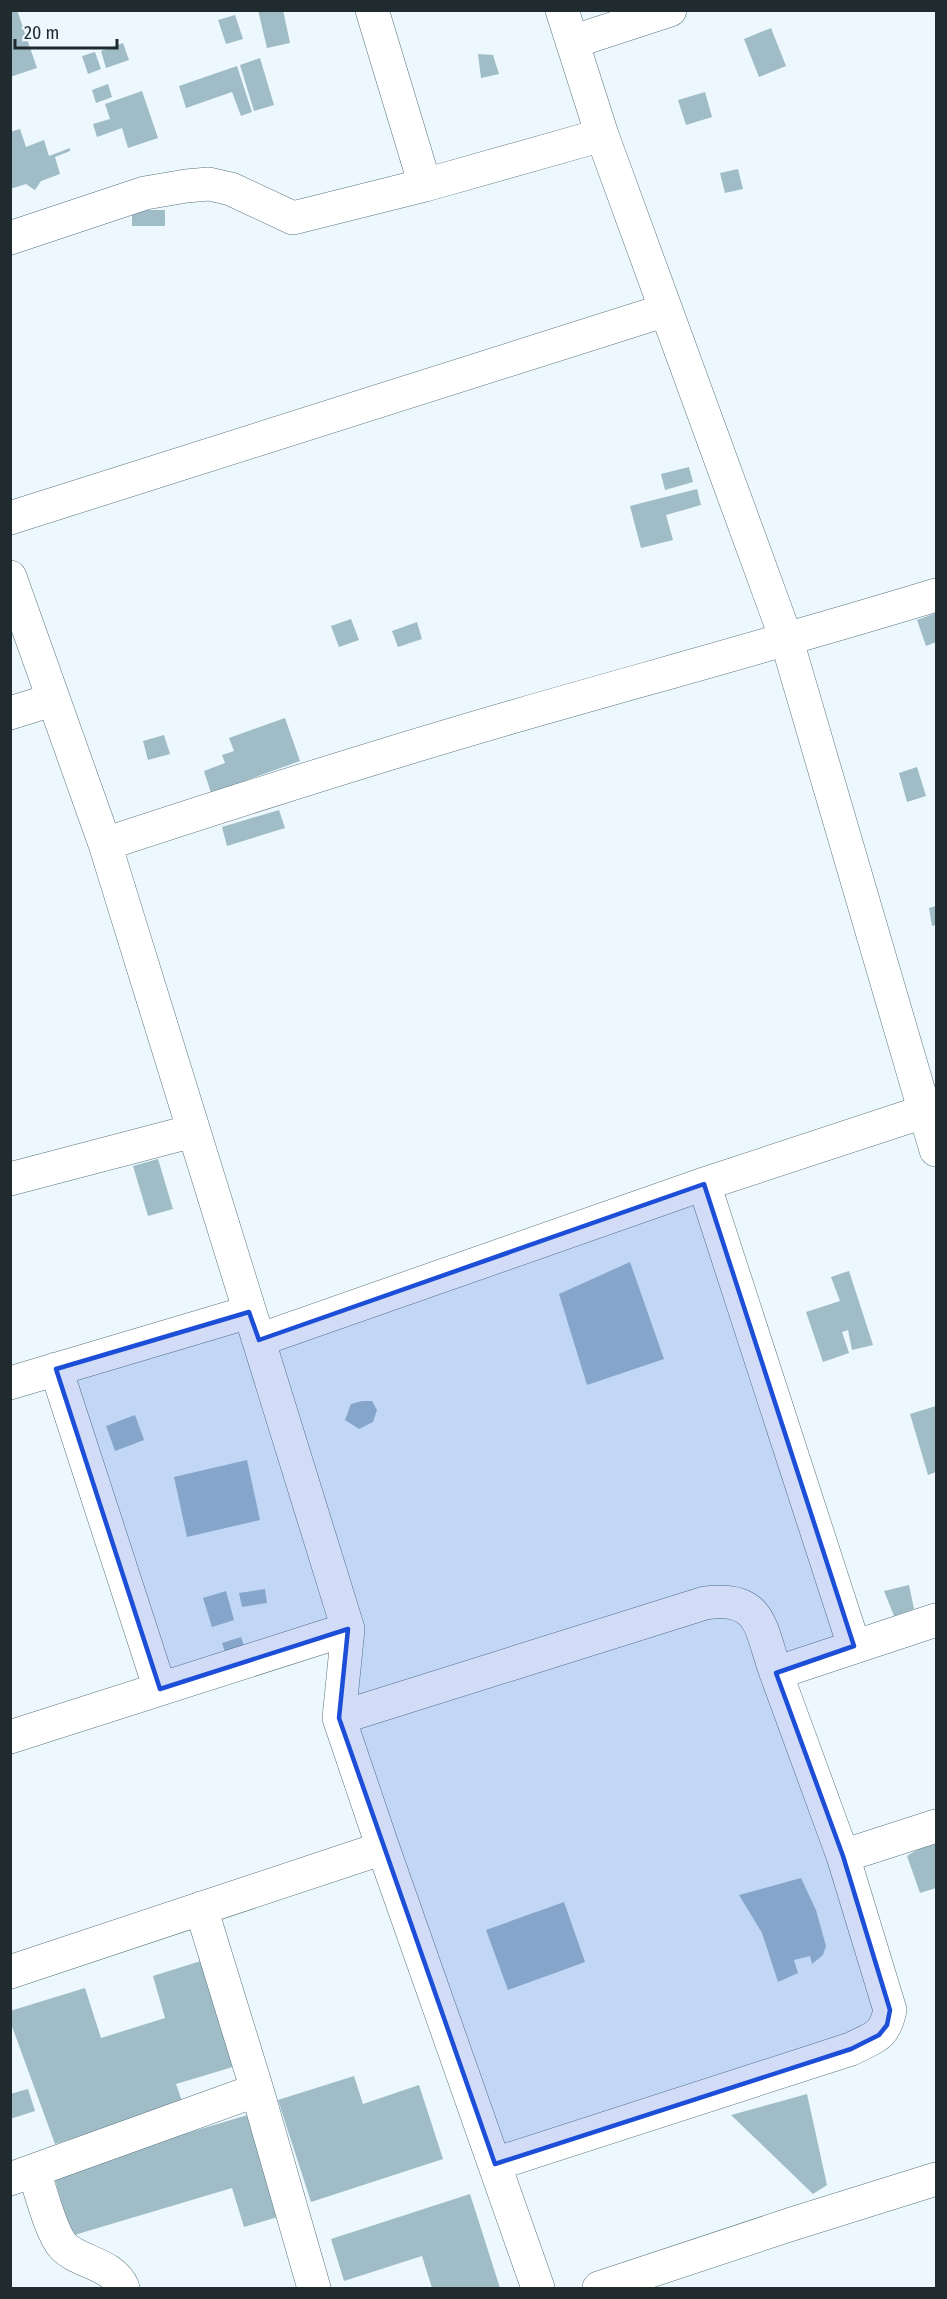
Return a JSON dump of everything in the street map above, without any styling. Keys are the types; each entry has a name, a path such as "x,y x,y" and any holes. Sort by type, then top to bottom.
{"street":[{"path":"372,10 425,185"},
{"path":"562,10 602,135 787,641 936,1148"},
{"path":"572,42 670,10"},
{"path":"10,238 145,193 209,184 231,189 293,218 425,185 602,135"},
{"path":"10,518 666,310"},
{"path":"10,577 105,844 348,1629 339,1718 538,2289"},
{"path":"105,844 336,770 507,719 787,641 936,595"},
{"path":"10,713 52,700"},
{"path":"10,1383 56,1369 254,1326 704,1184 926,1111"},
{"path":"10,1179 193,1131"},
{"path":"704,1184 854,1646"},
{"path":"56,1369 160,1689"},
{"path":"339,1718 694,1607 724,1601 741,1604 754,1612 843,1856 890,2010 887,2025 879,2035 851,2049 495,2164"},
{"path":"776,1673 936,1620"},
{"path":"12,1731 160,1689 348,1629"},
{"path":"843,1856 936,1826"},
{"path":"10,1972 383,1848"},
{"path":"201,1908 257,2090 314,2289"},
{"path":"123,2289 121,2284 103,2267 71,2252 57,2239 22,2175 257,2090"},
{"path":"599,2289 792,2224 936,2179"}],"highlighted area":[{"path":"704,1184 854,1646 776,1673 843,1856 890,2010 887,2025 879,2035 851,2049 495,2164 339,1718 348,1629 160,1689 56,1369 249,1312 259,1340"}],"building":[{"path":"10,10 17,10 37,68 10,77"},
{"path":"258,10 283,10 290,43 267,48"},
{"path":"235,15 243,39 226,44 218,20"},
{"path":"771,28 786,66 759,77 744,39"},
{"path":"123,43 129,60 106,68 101,51"},
{"path":"95,52 101,69 88,74 82,56"},
{"path":"478,54 493,55 499,74 481,78"},
{"path":"260,58 274,105 254,111 240,65"},
{"path":"237,66 252,112 241,116 232,92 186,108 179,86"},
{"path":"108,84 112,97 96,103 92,90"},
{"path":"142,91 158,138 128,148 122,128 97,137 93,124 110,119 105,104"},
{"path":"705,92 712,117 686,125 678,100"},
{"path":"20,129 26,147 44,140 49,156 70,148 70,151 55,157 60,174 41,181 35,190 26,184 10,189 10,132"},
{"path":"738,169 743,189 725,193 720,173"},
{"path":"132,210 165,210 165,226 132,226"},
{"path":"689,467 693,482 665,490 661,474"},
{"path":"697,489 701,505 666,515 673,540 641,548 630,506"},
{"path":"936,613 936,642 926,646 917,620"},
{"path":"351,619 359,640 339,647 331,626"},
{"path":"417,622 422,639 398,647 392,631"},
{"path":"285,718 300,761 211,793 204,771 225,763 222,755 234,751 229,738"},
{"path":"164,735 170,754 148,760 143,741"},
{"path":"917,767 926,796 907,802 899,773"},
{"path":"279,810 285,828 227,846 222,827"},
{"path":"936,906 936,925 932,926 929,908"},
{"path":"158,1159 173,1209 148,1216 133,1166"},
{"path":"630,1262 664,1359 587,1385 559,1294"},
{"path":"849,1271 873,1345 852,1350 848,1330 842,1332 849,1353 823,1362 806,1312 840,1301 831,1277"},
{"path":"372,1401 377,1410 373,1422 359,1429 345,1420 351,1404"},
{"path":"936,1406 936,1472 928,1475 910,1414"},
{"path":"135,1415 144,1440 115,1451 106,1426"},
{"path":"247,1460 260,1520 187,1537 174,1477"},
{"path":"909,1585 914,1609 894,1616 884,1591"},
{"path":"265,1589 267,1603 242,1607 239,1593"},
{"path":"226,1591 234,1620 212,1627 203,1598"},
{"path":"241,1637 246,1651 227,1658 222,1643"},
{"path":"936,1838 936,1888 920,1893 907,1856"},
{"path":"801,1878 816,1910 826,1946 823,1955 812,1964 810,1956 794,1960 798,1973 778,1982 762,1933 739,1895"},
{"path":"564,1902 585,1962 508,1990 486,1930"},
{"path":"204,1960 236,2066 176,2084 183,2104 55,2144 10,2021 10,2011 85,1988 101,2038 165,2018 153,1976"},
{"path":"354,2076 363,2104 419,2085 443,2159 311,2202 278,2100"},
{"path":"28,2089 35,2111 10,2119 10,2094"},
{"path":"807,2094 827,2185 813,2194 731,2115"},
{"path":"258,2112 288,2214 244,2227 232,2188 71,2236 53,2173"},
{"path":"470,2194 500,2288 432,2288 422,2256 344,2281 331,2239"}]}
